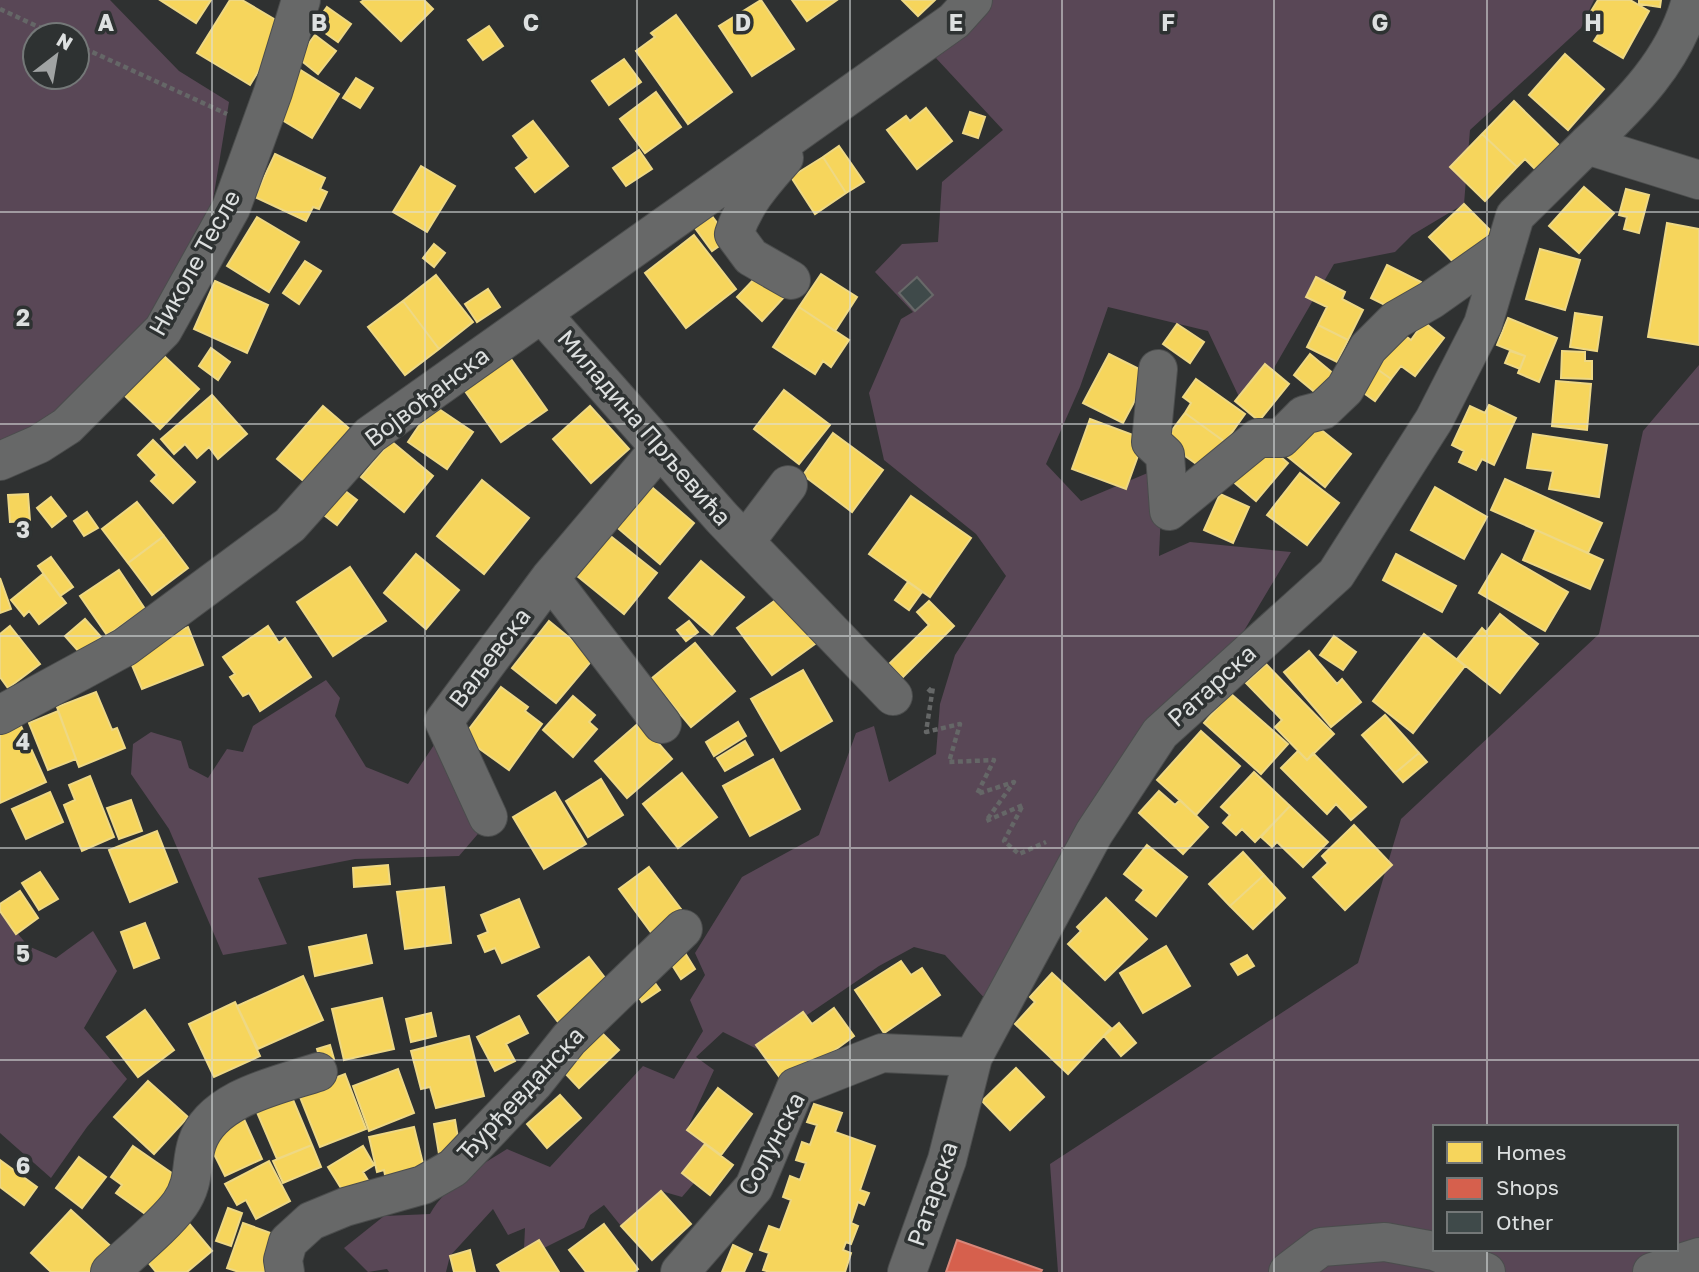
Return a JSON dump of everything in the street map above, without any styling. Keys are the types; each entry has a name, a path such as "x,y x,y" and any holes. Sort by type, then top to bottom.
{"street":[{"name":"Војвођанска","path":"0,715 124,647 290,525 370,435 954,21 973,0"},
{"name":"Ратарска","path":"906,1272 947,1160 972,1057 1094,833 1160,733 1336,574 1434,420 1483,324 1515,216 1656,73 1684,27 1690,0"},
{"name":"Николе Тесле","path":"0,461 39,444 67,426 163,330 231,208 260,128 295,2"},
{"name":"Војвођанска","path":"791,280 751,257 734,234 755,191 828,109"},
{"path":"1587,145 1699,180"},
{"path":"1158,369 1151,442 1165,455 1169,511 1258,438 1281,438 1304,415 1323,410 1345,389 1368,348 1396,320 1431,300 1506,247"},
{"name":"Миладина Прљевића","path":"542,314 745,542 893,696"},
{"name":"Ваљевска","path":"488,817 444,720 550,578 660,448"},
{"name":"Миладина Прљевића","path":"745,542 788,485"},
{"name":"Ваљевска","path":"550,578 663,724"},
{"name":"Ђурђевданска","path":"285,1272 283,1261 288,1242 311,1221 423,1185 453,1168 534,1083 569,1039 683,929"},
{"name":"Солунска","path":"680,1272 754,1187 796,1087 882,1053 972,1057"},
{"path":"110,1272 180,1204 194,1172 194,1152 201,1131 221,1110 262,1091 318,1072"},
{"path":"1288,1272 1321,1247 1385,1242 1433,1251"},
{"path":"1434,1251 1486,1272"},
{"path":"1652,1272 1699,1257"}],"path":[{"path":"0,9 26,21"},
{"path":"91,51 260,128"},
{"path":"893,696 907,712 933,687 926,732 960,724 949,762 994,760 977,794 1014,782 986,821 1023,805 1004,841 1019,854 1083,827 1094,833"}],"shaded area":[{"path":"0,0 110,0 179,71 229,102 208,231 138,347 0,470"},
{"path":"986,0 1594,0 1581,28 1470,130 1464,204 1412,235 1395,252 1334,264 1271,373 1240,399 1208,331 1108,307 1080,387 1046,464 1081,501 1150,472 1162,489 1159,556 1190,542 1291,552 1220,671 988,1002 945,955 914,947 879,966 757,1049 723,1032 696,1057 714,1070 687,1129 705,1144 682,1173 694,1183 682,1197 661,1191 621,1226 604,1205 590,1215 584,1228 544,1248 539,1240 524,1249 525,1228 508,1235 493,1209 450,1256 446,1272 389,1272 387,1269 368,1272 344,1248 384,1216 430,1214 454,1185 507,1149 550,1167 643,1066 674,1079 703,1031 690,1000 705,975 695,953 742,877 819,835 856,733 874,726 889,782 936,754 940,704 955,655 1006,576 976,534 884,460 869,393 901,319 913,312 875,272 902,244 938,242 942,182 1003,130 935,57"},
{"path":"1699,365 1699,1272 1058,1272 1050,1164 1358,963 1401,819 1599,634 1643,431"},
{"path":"326,680 340,698 335,716 366,767 408,784 440,736 483,828 459,856 355,859 258,878 287,944 223,955 169,829 131,774 133,744 151,732 181,741 189,768 208,778 227,749 243,752 253,726"},
{"path":"0,912 28,946 56,958 93,931 117,971 84,1028 127,1079 87,1127 51,1178 0,1133"}],"building: Homes":[{"path":"160,0 211,0 196,23"},
{"path":"230,0 242,0 286,26 250,85 197,53"},
{"path":"424,0 433,9 401,41 361,2"},
{"path":"761,0 794,49 752,76 719,26"},
{"path":"792,0 837,0 807,21"},
{"path":"902,0 935,0 918,16"},
{"path":"1598,0 1630,0 1649,11 1623,58 1594,41 1603,27 1587,18"},
{"path":"1639,0 1661,0 1660,7 1639,4"},
{"path":"327,7 351,24 338,42 314,25"},
{"path":"676,15 732,92 688,124 636,51 655,37 651,33"},
{"path":"489,26 503,46 483,60 468,40"},
{"path":"315,35 336,51 318,74 298,58"},
{"path":"1565,54 1604,89 1568,130 1529,95"},
{"path":"624,59 641,82 609,105 592,81"},
{"path":"299,69 339,94 312,138 272,114"},
{"path":"356,78 373,88 360,108 343,98"},
{"path":"656,92 681,127 645,153 620,119"},
{"path":"1514,101 1560,146 1537,171 1525,159 1517,167 1482,134"},
{"path":"926,108 952,141 917,169 887,130 906,116 910,121"},
{"path":"970,112 985,117 978,138 963,133"},
{"path":"533,121 568,166 535,192 516,168 529,158 513,136"},
{"path":"1482,134 1517,167 1485,201 1450,167"},
{"path":"839,146 864,182 846,193 823,157"},
{"path":"639,150 652,169 626,186 613,168"},
{"path":"275,154 325,178 320,189 327,192 319,209 313,207 306,221 255,197"},
{"path":"823,157 846,193 815,214 791,177"},
{"path":"421,166 455,186 427,232 393,212"},
{"path":"1584,187 1614,213 1579,253 1549,226"},
{"path":"1626,189 1649,195 1639,233 1624,229 1627,217 1619,215"},
{"path":"1464,204 1497,237 1462,271 1429,237"},
{"path":"712,216 729,239 712,251 695,228"},
{"path":"257,217 299,242 269,292 227,266"},
{"path":"1667,223 1699,229 1699,345 1648,337"},
{"path":"694,235 736,289 686,328 645,273"},
{"path":"434,244 445,253 434,267 423,258"},
{"path":"1540,249 1580,260 1565,310 1526,299"},
{"path":"305,261 321,271 299,304 283,293"},
{"path":"1387,265 1421,282 1405,315 1371,298"},
{"path":"760,273 785,296 762,321 737,297"},
{"path":"821,274 857,297 835,331 799,307"},
{"path":"436,275 473,322 439,349 403,301"},
{"path":"1316,277 1345,292 1342,299 1363,310 1348,340 1318,325 1327,307 1306,297"},
{"path":"215,281 268,305 247,353 194,329"},
{"path":"488,289 500,307 477,322 465,304"},
{"path":"403,301 439,349 405,375 368,327"},
{"path":"799,307 849,340 831,367 823,361 815,374 773,347"},
{"path":"1575,313 1602,317 1597,351 1570,347"},
{"path":"1508,318 1557,338 1539,382 1518,373 1525,356 1497,345"},
{"path":"1424,322 1444,338 1415,376 1401,366 1391,379 1370,364 1396,329 1411,340"},
{"path":"1177,324 1204,342 1190,363 1163,344"},
{"path":"1318,325 1348,340 1337,362 1307,347"},
{"path":"211,348 230,362 218,380 199,366"},
{"path":"1510,351 1525,356 1520,369 1505,363"},
{"path":"1562,351 1585,352 1585,361 1592,361 1592,379 1561,378"},
{"path":"506,352 547,410 501,442 460,384"},
{"path":"1109,354 1149,374 1123,423 1083,403"},
{"path":"1310,354 1340,379 1323,399 1294,375"},
{"path":"163,355 199,389 160,429 124,395"},
{"path":"1265,364 1289,384 1259,421 1235,401"},
{"path":"1370,364 1391,379 1375,401 1354,386"},
{"path":"1196,379 1245,414 1225,442 1185,413 1191,403 1183,397"},
{"path":"1556,381 1591,384 1587,430 1552,426"},
{"path":"784,390 830,425 799,464 754,429"},
{"path":"212,395 247,434 218,459 209,447 197,458 185,444 174,454 161,439"},
{"path":"433,405 473,432 447,469 408,442"},
{"path":"1489,405 1516,418 1494,465 1482,459 1476,470 1459,462 1464,451 1452,445 1470,406 1485,413"},
{"path":"323,406 352,431 313,489 277,459"},
{"path":"590,406 629,449 591,483 553,439"},
{"path":"1185,413 1225,442 1205,470 1164,441"},
{"path":"1090,419 1144,439 1126,489 1072,469"},
{"path":"1309,420 1351,454 1325,487 1282,452"},
{"path":"833,433 883,470 852,512 803,475"},
{"path":"1533,434 1607,445 1599,497 1549,489 1553,471 1527,468"},
{"path":"153,440 195,482 173,503 151,481 157,475 138,455"},
{"path":"391,441 433,476 404,512 361,477"},
{"path":"1263,442 1288,463 1256,501 1231,480"},
{"path":"1300,473 1339,503 1307,545 1267,515"},
{"path":"1505,479 1602,523 1588,553 1491,510"},
{"path":"482,480 529,518 484,574 437,536"},
{"path":"647,483 694,523 660,564 613,524"},
{"path":"340,487 357,500 337,525 320,512"},
{"path":"1435,487 1487,517 1464,559 1411,530"},
{"path":"28,494 30,521 10,522 8,495"},
{"path":"1220,494 1249,507 1233,543 1204,530"},
{"path":"911,496 971,538 930,597 869,554"},
{"path":"51,497 66,516 52,527 37,508"},
{"path":"137,502 164,536 128,563 102,529"},
{"path":"87,512 98,528 84,536 74,521"},
{"path":"1536,530 1603,560 1590,589 1523,560"},
{"path":"608,534 657,573 624,614 576,575"},
{"path":"164,536 188,568 152,595 128,563"},
{"path":"416,554 459,590 426,629 384,593"},
{"path":"1396,554 1456,586 1442,612 1383,580"},
{"path":"1502,554 1568,592 1545,631 1479,593"},
{"path":"51,557 73,587 60,596 38,566"},
{"path":"701,561 744,597 712,635 669,598"},
{"path":"350,567 386,621 333,656 297,602"},
{"path":"119,570 145,609 107,635 80,596"},
{"path":"43,574 66,603 39,624 29,611 24,616 11,600"},
{"path":"0,578 11,609 0,613"},
{"path":"908,582 922,592 909,610 895,600"},
{"path":"784,594 819,641 772,675 737,628"},
{"path":"929,601 954,626 902,678 889,664 929,625 917,612"},
{"path":"1500,614 1538,644 1500,693 1457,659 1482,628 1486,632"},
{"path":"85,619 101,637 81,654 65,636"},
{"path":"549,621 594,658 556,703 512,668"},
{"path":"689,621 698,632 686,641 677,630"},
{"path":"10,626 40,664 8,688 0,677 0,634"},
{"path":"268,626 279,643 285,638 311,677 260,711 249,693 243,696 230,677 235,674 223,657"},
{"path":"188,627 203,665 142,689 126,651"},
{"path":"1424,634 1465,666 1413,733 1373,701"},
{"path":"1334,636 1356,652 1343,670 1320,655"},
{"path":"695,643 735,691 691,727 651,679"},
{"path":"1309,651 1337,684 1342,679 1361,702 1331,727 1284,672"},
{"path":"1266,664 1334,734 1307,760 1275,727 1282,720 1246,683"},
{"path":"803,670 832,721 781,751 751,699"},
{"path":"501,687 528,707 525,711 542,724 509,770 463,737"},
{"path":"96,692 112,730 117,728 125,748 79,767 57,707"},
{"path":"1230,693 1288,744 1261,774 1204,723"},
{"path":"573,696 595,715 589,722 597,729 573,757 543,730"},
{"path":"58,711 76,759 48,770 29,723"},
{"path":"16,715 46,782 0,803 0,722"},
{"path":"1385,715 1419,753 1395,773 1362,735"},
{"path":"640,722 672,759 627,798 595,761"},
{"path":"738,722 746,736 714,756 706,742"},
{"path":"1201,731 1240,766 1196,815 1157,780"},
{"path":"745,741 753,755 725,771 717,758"},
{"path":"1298,751 1307,760 1313,753 1366,807 1351,820 1336,804 1327,814 1281,768"},
{"path":"1419,753 1427,762 1403,782 1395,773"},
{"path":"773,759 800,809 750,836 723,786"},
{"path":"1254,772 1290,806 1255,842 1242,829 1236,835 1223,823 1230,815 1221,807"},
{"path":"682,773 717,817 678,848 643,804"},
{"path":"90,776 114,837 82,851 64,805 75,800 69,785"},
{"path":"601,779 623,815 588,837 566,801"},
{"path":"1159,791 1175,805 1180,800 1208,827 1183,854 1139,813"},
{"path":"50,792 63,822 26,839 12,809"},
{"path":"555,792 586,844 544,869 513,817"},
{"path":"131,800 142,831 119,839 107,808"},
{"path":"1290,806 1328,842 1303,867 1277,842 1272,847 1261,837"},
{"path":"1354,825 1392,865 1345,910 1313,877 1328,863 1322,856"},
{"path":"157,831 177,882 130,902 109,850"},
{"path":"1147,845 1187,877 1156,916 1136,900 1144,890 1124,874"},
{"path":"1243,852 1264,875 1230,906 1209,884"},
{"path":"388,865 390,884 354,887 353,868"},
{"path":"649,867 684,913 653,935 619,889"},
{"path":"40,872 58,899 39,910 22,883"},
{"path":"1264,875 1285,898 1253,929 1230,906"},
{"path":"444,887 451,943 405,949 397,892"},
{"path":"20,891 38,918 16,934 0,911 0,904"},
{"path":"1106,898 1147,939 1105,980 1068,944 1081,931 1077,927"},
{"path":"519,899 539,947 502,963 495,948 485,952 478,936 488,932 481,915"},
{"path":"145,923 159,958 134,968 121,932"},
{"path":"366,935 372,963 315,976 309,947"},
{"path":"1166,946 1190,986 1143,1013 1120,973"},
{"path":"682,948 695,969 681,979 667,957"},
{"path":"1247,955 1254,966 1238,975 1231,964"},
{"path":"589,957 616,992 565,1031 538,996"},
{"path":"901,961 911,975 922,968 940,995 884,1033 855,990"},
{"path":"1052,973 1111,1028 1068,1074 1015,1024 1035,1002 1030,997"},
{"path":"303,976 323,1020 258,1049 237,1006"},
{"path":"650,976 660,990 642,1002 632,987"},
{"path":"382,998 394,1049 344,1060 332,1009"},
{"path":"235,1002 260,1056 214,1077 189,1024"},
{"path":"834,1008 854,1036 786,1086 756,1045 803,1012 812,1024"},
{"path":"145,1010 174,1050 138,1077 107,1037"},
{"path":"431,1013 436,1036 411,1042 406,1019"},
{"path":"519,1016 528,1033 506,1044 515,1061 495,1071 477,1037"},
{"path":"1119,1023 1136,1043 1121,1056 1104,1036"},
{"path":"601,1032 619,1050 579,1088 562,1070"},
{"path":"469,1036 484,1096 436,1108 430,1087 421,1089 411,1051"},
{"path":"330,1045 334,1059 321,1063 317,1049"},
{"path":"1016,1068 1044,1097 1010,1130 982,1101"},
{"path":"398,1069 414,1113 369,1131 353,1086"},
{"path":"345,1074 366,1129 320,1147 298,1092"},
{"path":"148,1081 188,1117 154,1154 114,1117"},
{"path":"718,1088 752,1114 721,1155 687,1130"},
{"path":"291,1095 312,1145 277,1159 256,1110"},
{"path":"560,1095 581,1118 547,1148 527,1124"},
{"path":"814,1104 842,1113 835,1132 875,1146 860,1190 869,1193 864,1205 858,1202 851,1223 858,1226 851,1244 846,1242 843,1250 851,1253 845,1272 770,1272 763,1270 769,1253 760,1250 769,1226 780,1230 791,1200 783,1197 790,1176 800,1180 806,1163 796,1160 802,1142 810,1145 817,1125 807,1122"},
{"path":"243,1117 262,1159 225,1176 205,1136"},
{"path":"455,1120 460,1150 439,1154 434,1124"},
{"path":"414,1127 427,1180 388,1189 384,1170 377,1172 369,1137"},
{"path":"705,1144 733,1165 710,1195 682,1173"},
{"path":"312,1145 321,1167 283,1183 273,1161"},
{"path":"133,1146 179,1178 151,1218 116,1193 122,1185 111,1177"},
{"path":"363,1146 374,1165 363,1172 372,1187 349,1201 328,1167"},
{"path":"79,1157 106,1177 82,1208 56,1188"},
{"path":"0,1160 37,1187 24,1205 0,1187"},
{"path":"269,1161 290,1201 256,1219 246,1200 237,1205 225,1184"},
{"path":"661,1191 691,1224 652,1260 621,1226"},
{"path":"228,1208 242,1213 231,1246 216,1241"},
{"path":"71,1210 115,1250 95,1272 51,1272 31,1253"},
{"path":"181,1214 212,1251 187,1272 156,1272 138,1250"},
{"path":"243,1223 282,1237 269,1272 239,1272 227,1268"},
{"path":"604,1224 638,1269 634,1272 586,1272 569,1250"},
{"path":"539,1240 559,1272 501,1272 497,1265"},
{"path":"733,1245 752,1254 744,1272 722,1272"},
{"path":"470,1250 475,1272 454,1272 450,1256"}],"building: Shops":[{"path":"957,1240 1042,1270 946,1272"}],"building: Other":[{"path":"917,277 933,295 915,311 899,293"}]}
